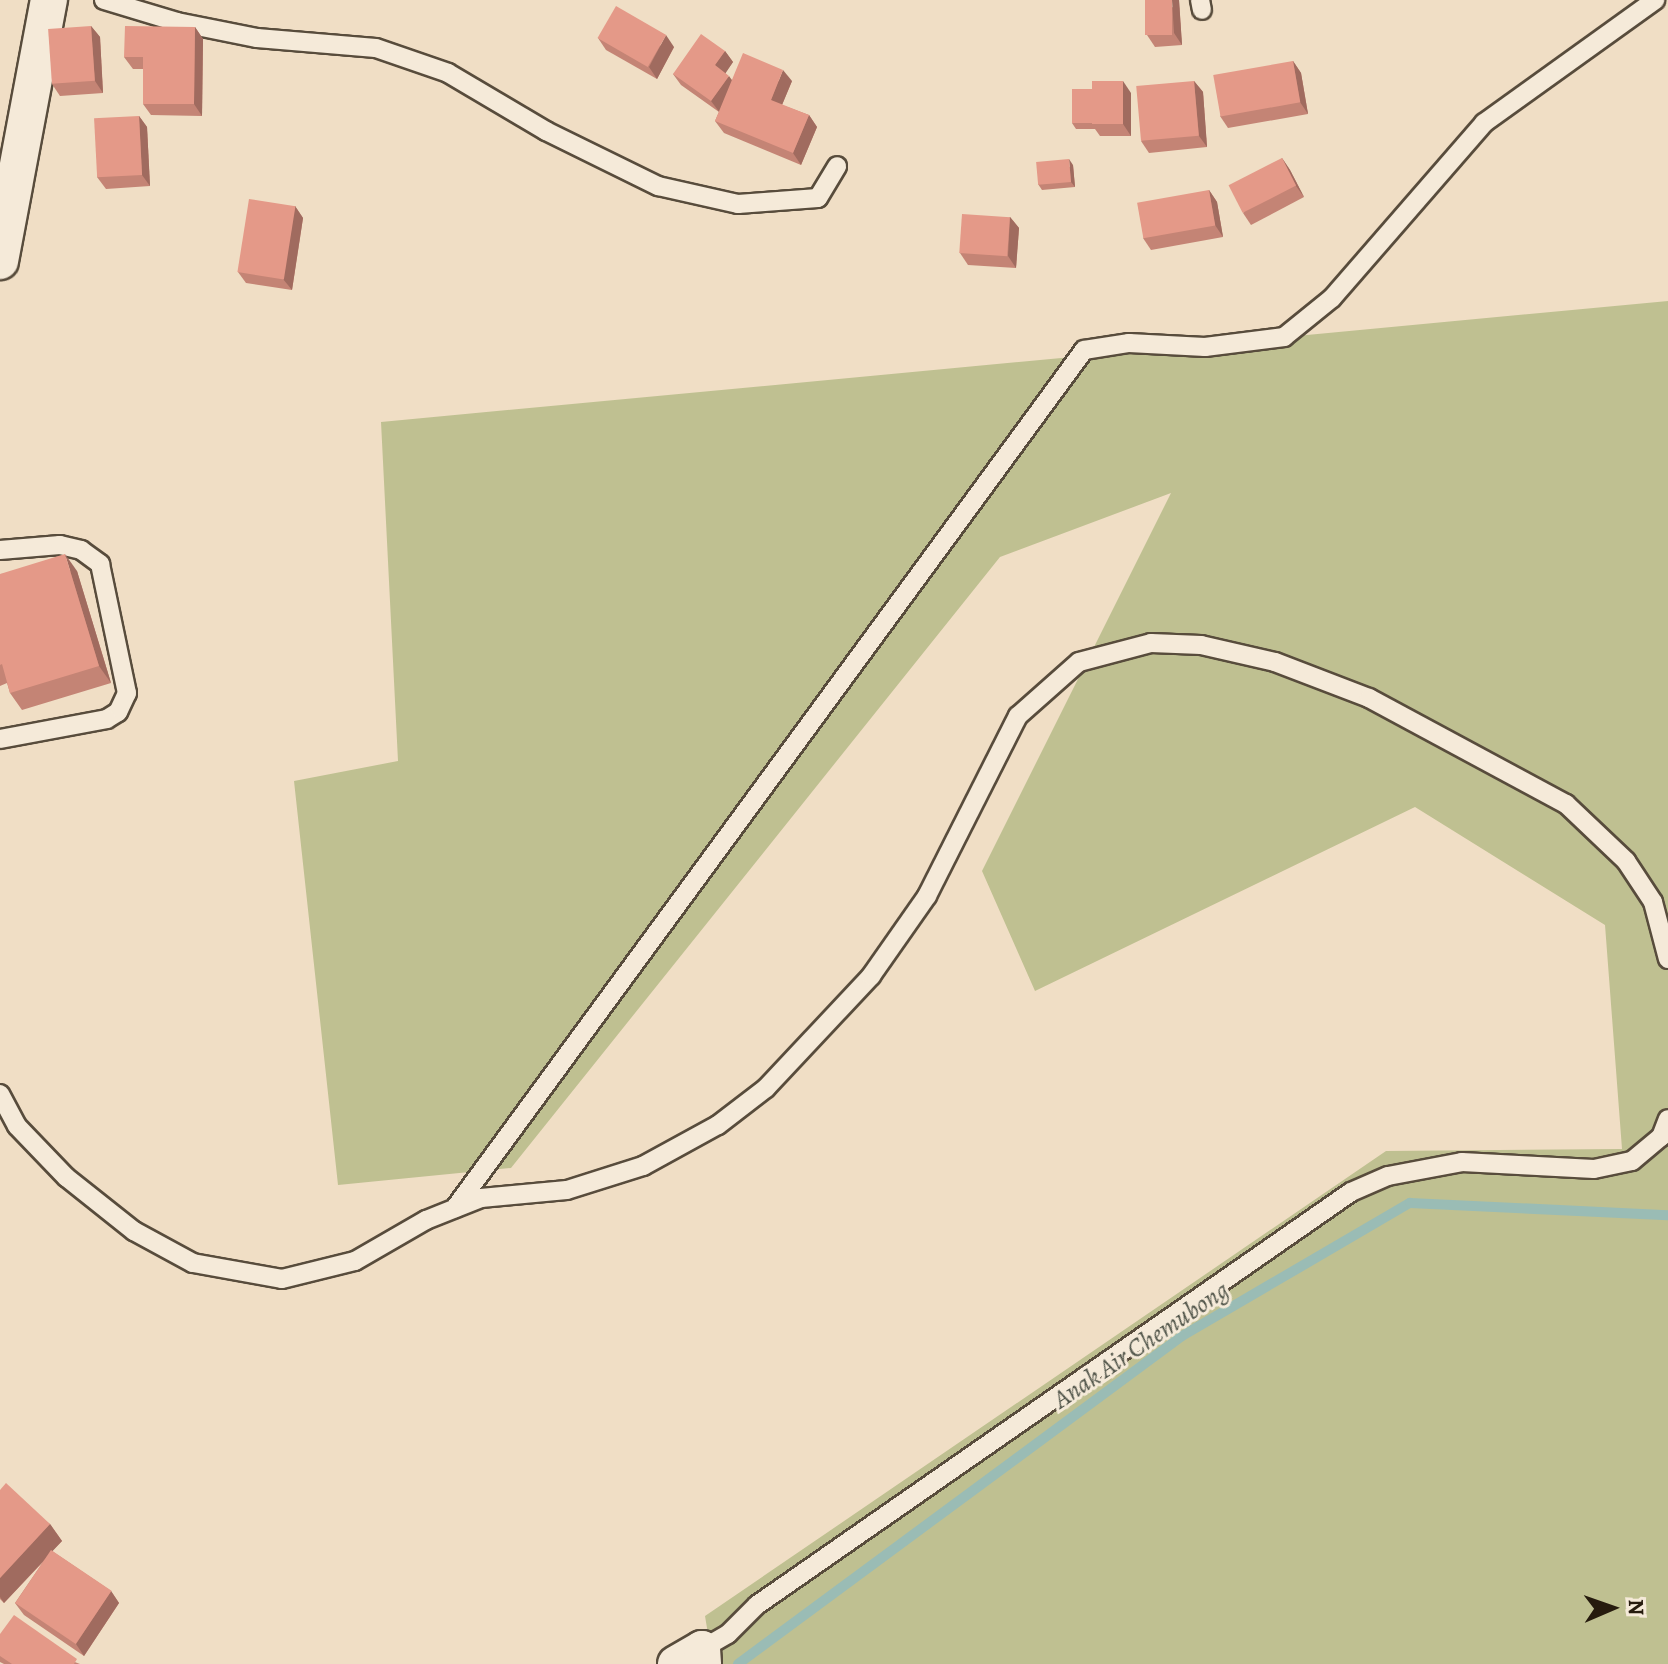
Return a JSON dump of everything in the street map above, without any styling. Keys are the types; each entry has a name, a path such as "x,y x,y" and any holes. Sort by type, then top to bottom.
{"street":[{"path":"0,261 49,0"}],"lane":[{"path":"104,0 177,22 257,38 376,48 448,73 546,131 658,186 738,204 818,198 837,166"},
{"path":"454,1209 1084,350 1129,343 1205,347 1284,337 1332,298 1484,123 1655,0"},
{"path":"0,550 60,545 81,550 100,564 127,693 118,712 107,719 0,739"},
{"path":"0,1094 17,1126 66,1177 134,1231 193,1263 282,1279 355,1261 481,1198 567,1190 643,1166 718,1125 766,1088 871,976 927,896 1018,716 1079,662 1151,643 1201,645 1302,672 1369,698 1566,804 1626,861 1653,902 1668,959"},
{"path":"694,1659 728,1634 757,1605 1351,1192 1388,1176 1462,1162 1594,1169 1632,1161 1661,1137 1668,1119"}],"green space":[{"path":"1668,301 1668,1664 713,1664 705,1616 1386,1151 1622,1149 1605,925 1415,807 1035,991 982,871 1171,493 1000,557 511,1168 338,1185 294,781 398,761 381,422"}],"building":[{"path":"1145,0 1172,0 1172,35 1145,35"},
{"path":"616,6 666,35 648,67 598,38"},
{"path":"91,26 95,81 52,84 48,29"},
{"path":"125,26 195,27 194,104 143,104 143,57 124,57"},
{"path":"701,34 725,51 715,65 729,76 711,101 673,74"},
{"path":"743,53 783,70 771,100 809,115 793,153 715,121"},
{"path":"1293,61 1300,102 1221,116 1213,75"},
{"path":"1092,81 1123,81 1123,124 1092,124"},
{"path":"1194,81 1199,136 1141,141 1136,86"},
{"path":"1072,89 1092,89 1092,123 1072,123"},
{"path":"139,116 142,175 97,177 94,118"},
{"path":"1282,158 1296,186 1243,213 1229,185"},
{"path":"1069,159 1071,182 1038,185 1036,162"},
{"path":"1209,190 1215,225 1143,238 1137,203"},
{"path":"249,199 295,206 284,279 237,272"},
{"path":"962,214 1010,217 1007,256 959,253"},
{"path":"65,554 99,666 10,693 0,665 0,574"},
{"path":"6,1483 50,1524 0,1578 0,1490"},
{"path":"51,1550 112,1591 76,1644 15,1603"},
{"path":"14,1615 77,1659 74,1664 12,1664 0,1656 0,1634"}],"waterway":[{"name":"Anak Air Chemubong","path":"738,1664 1182,1336 1410,1203 1668,1215"}]}
